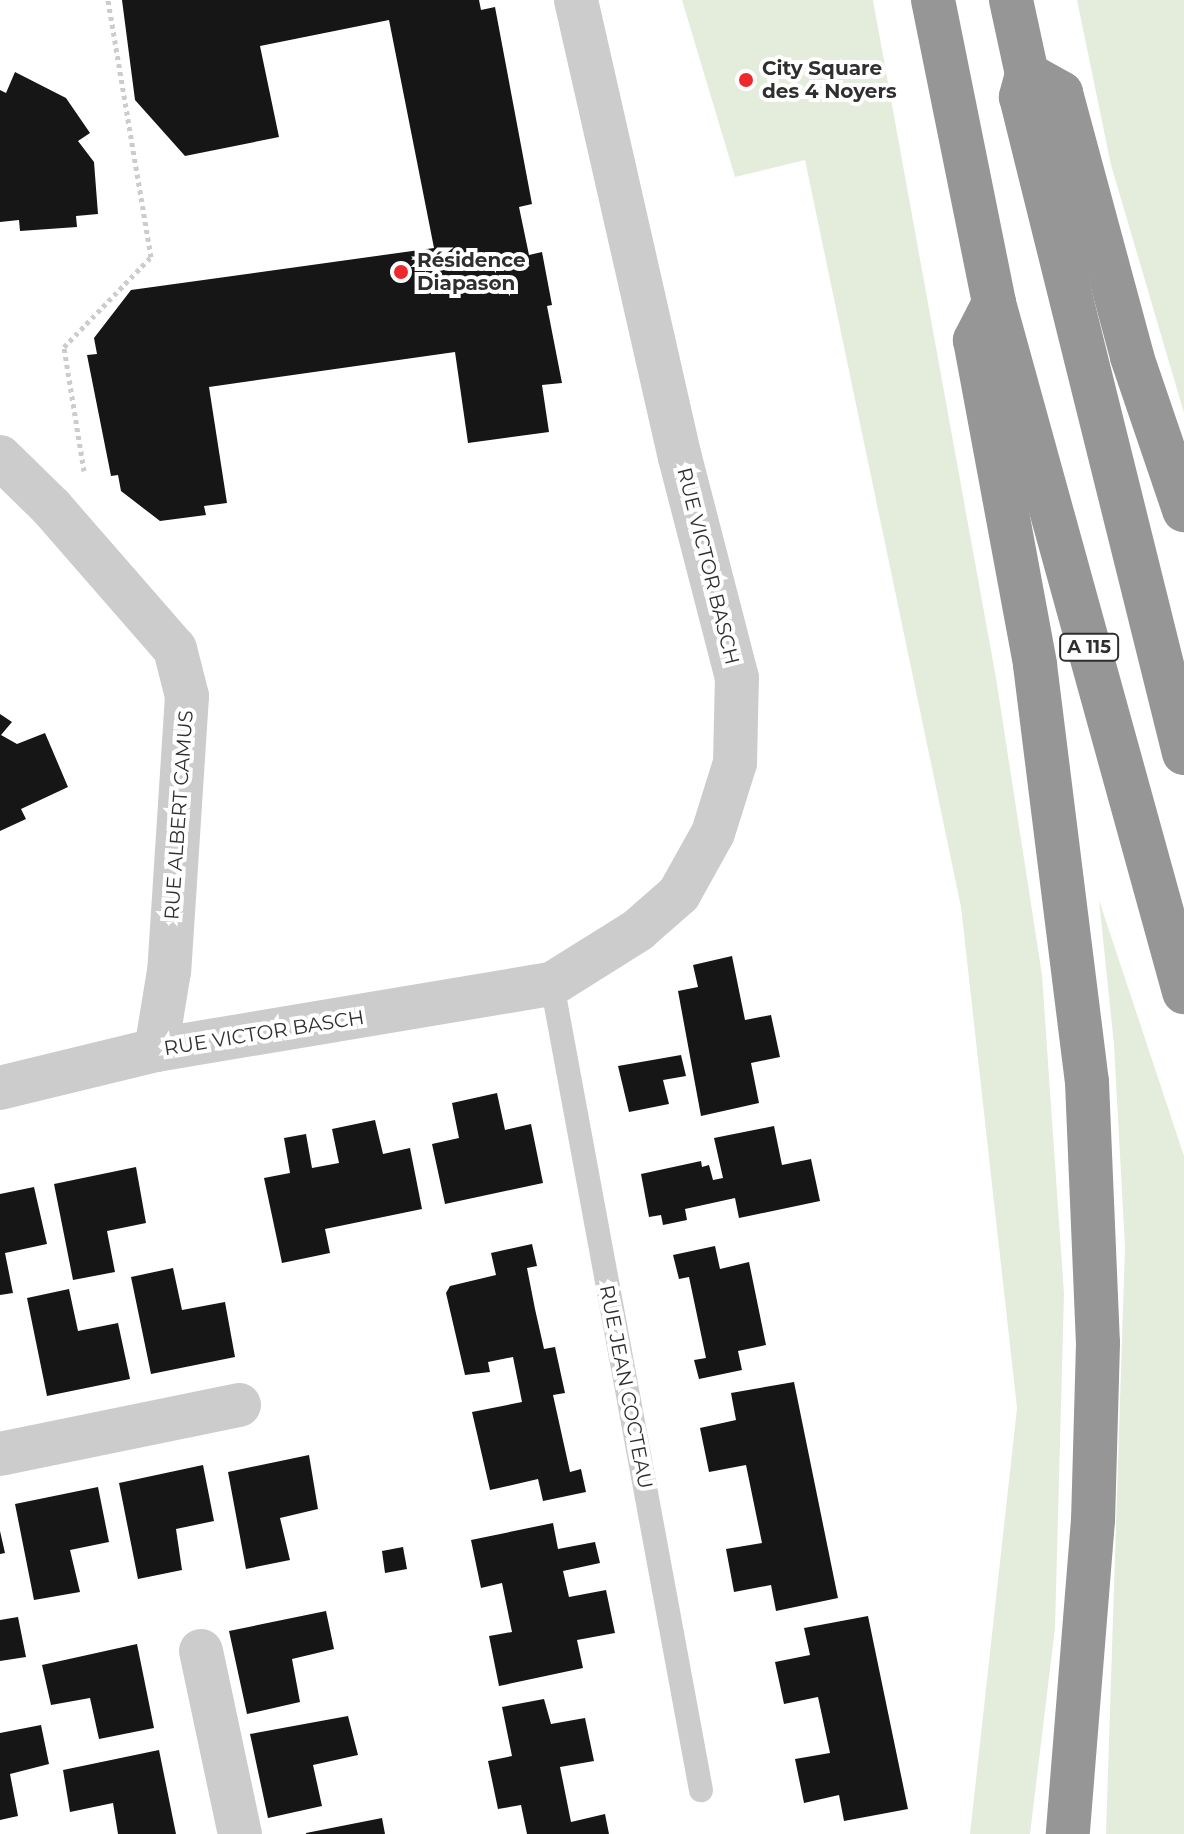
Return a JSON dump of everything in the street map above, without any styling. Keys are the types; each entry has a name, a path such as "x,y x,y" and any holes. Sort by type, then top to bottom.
{"highway":[{"name":"A 115","path":"933,0 994,303 1184,992"},
{"path":"1011,0 1027,74 1021,97 1184,753"},
{"path":"1027,74 1061,93 1132,357 1184,510"},
{"path":"994,303 975,340 1035,665 1073,946 1087,1098 1098,1343 1093,1520 1068,1834"}],"street":[{"name":"RUE VICTOR BASCH","path":"0,1088 156,1050 552,984 638,930 679,894 713,833 735,749 737,678 677,443 576,0"},
{"name":"RUE ALBERT CAMUS","path":"0,457 71,529 175,649 187,696 169,971 156,1050"},
{"path":"0,1454 239,1405"},
{"path":"201,1651 240,1834"}],"lane":[{"name":"RUE JEAN COCTEAU","path":"552,984 701,1790"}],"path":[{"path":"71,529 87,494 64,347 151,257 108,0"}],"green space":[{"path":"682,0 873,0 996,678 1042,975 1064,1294 1055,1628 1030,1834 970,1834 1017,1408 961,907 805,160 735,177"},
{"path":"1077,0 1184,0 1184,413 1111,165"},
{"path":"1099,900 1184,1156 1184,1834 1106,1834 1125,1247 1114,1045"}],"building":[{"name":"Résidence Diapason","path":"122,0 479,0 481,10 495,7 532,204 519,207 529,255 542,252 552,305 547,306 562,383 542,385 549,432 468,443 455,352 209,387 227,503 204,506 206,515 160,521 121,491 118,475 111,476 87,355 97,354 94,338 131,290 434,248 389,20 260,46 279,137 185,156 135,100"},
{"path":"15,72 66,98 90,133 78,141 94,162 98,214 76,216 77,227 20,231 19,220 0,222 0,90 6,93"},
{"path":"0,714 12,722 1,735 17,744 45,733 68,787 21,809 26,819 0,831"},
{"path":"732,956 745,1020 771,1015 780,1057 751,1063 759,1103 701,1116 678,991 698,987 693,965"},
{"path":"681,1055 686,1076 663,1080 669,1104 629,1112 618,1066"},
{"path":"497,1093 505,1130 531,1124 543,1183 445,1204 432,1144 459,1138 452,1103"},
{"path":"375,1120 383,1154 410,1148 422,1209 325,1229 330,1253 282,1263 264,1178 290,1173 284,1138 306,1134 312,1168 339,1163 332,1129"},
{"path":"774,1126 782,1165 811,1159 820,1201 739,1218 735,1198 685,1209 687,1220 663,1225 661,1215 649,1217 641,1174 701,1161 702,1167 709,1165 713,1180 723,1178 714,1138"},
{"path":"136,1167 146,1223 107,1231 115,1272 73,1280 54,1184"},
{"path":"34,1187 47,1244 5,1253 13,1293 0,1295 0,1194"},
{"path":"532,1244 537,1266 527,1268 535,1309 544,1349 555,1347 565,1393 553,1395 570,1472 581,1469 586,1492 543,1501 538,1479 490,1490 472,1412 522,1402 513,1357 488,1362 490,1372 465,1375 446,1293 450,1286 496,1275 491,1253"},
{"path":"715,1246 720,1269 749,1262 766,1345 738,1351 742,1370 699,1379 694,1360 706,1358 689,1277 679,1279 673,1255"},
{"path":"173,1268 182,1310 225,1302 235,1357 151,1374 131,1277"},
{"path":"69,1289 78,1331 118,1323 130,1379 47,1396 27,1298"},
{"path":"794,1382 838,1598 776,1611 771,1585 734,1592 726,1549 762,1543 746,1465 709,1472 700,1428 736,1420 731,1393"},
{"path":"309,1455 318,1509 280,1518 290,1560 246,1569 228,1472"},
{"path":"203,1465 214,1521 176,1529 182,1570 138,1579 119,1483"},
{"path":"98,1487 109,1542 70,1550 80,1592 34,1600 15,1504"},
{"path":"553,1523 558,1549 595,1542 600,1563 563,1571 569,1597 606,1590 615,1633 577,1640 583,1668 499,1686 489,1636 512,1632 502,1583 481,1588 471,1540"},
{"path":"0,1531 5,1553 0,1554"},
{"path":"403,1547 407,1569 385,1573 382,1551"},
{"path":"326,1611 334,1649 292,1659 300,1702 247,1714 229,1631"},
{"path":"868,1616 908,1809 844,1821 839,1795 804,1803 795,1759 830,1753 818,1697 784,1704 775,1662 810,1655 804,1628"},
{"path":"18,1617 26,1657 0,1661 0,1620"},
{"path":"137,1644 154,1728 99,1739 90,1698 51,1705 42,1665"},
{"path":"544,1699 551,1724 585,1718 594,1761 560,1767 571,1822 605,1814 609,1834 527,1834 521,1805 498,1809 488,1761 512,1756 502,1707"},
{"path":"348,1716 358,1755 313,1765 322,1806 268,1818 250,1734"},
{"path":"41,1725 49,1764 10,1774 18,1816 0,1820 0,1733"},
{"path":"159,1750 176,1834 118,1834 113,1803 70,1812 63,1770"},
{"path":"382,1818 385,1834 306,1834 306,1833"}],"place":[{"name":"City Square des 4 Noyers","path":"746,80"},
{"name":"Résidence Diapason","path":"401,272"}]}
